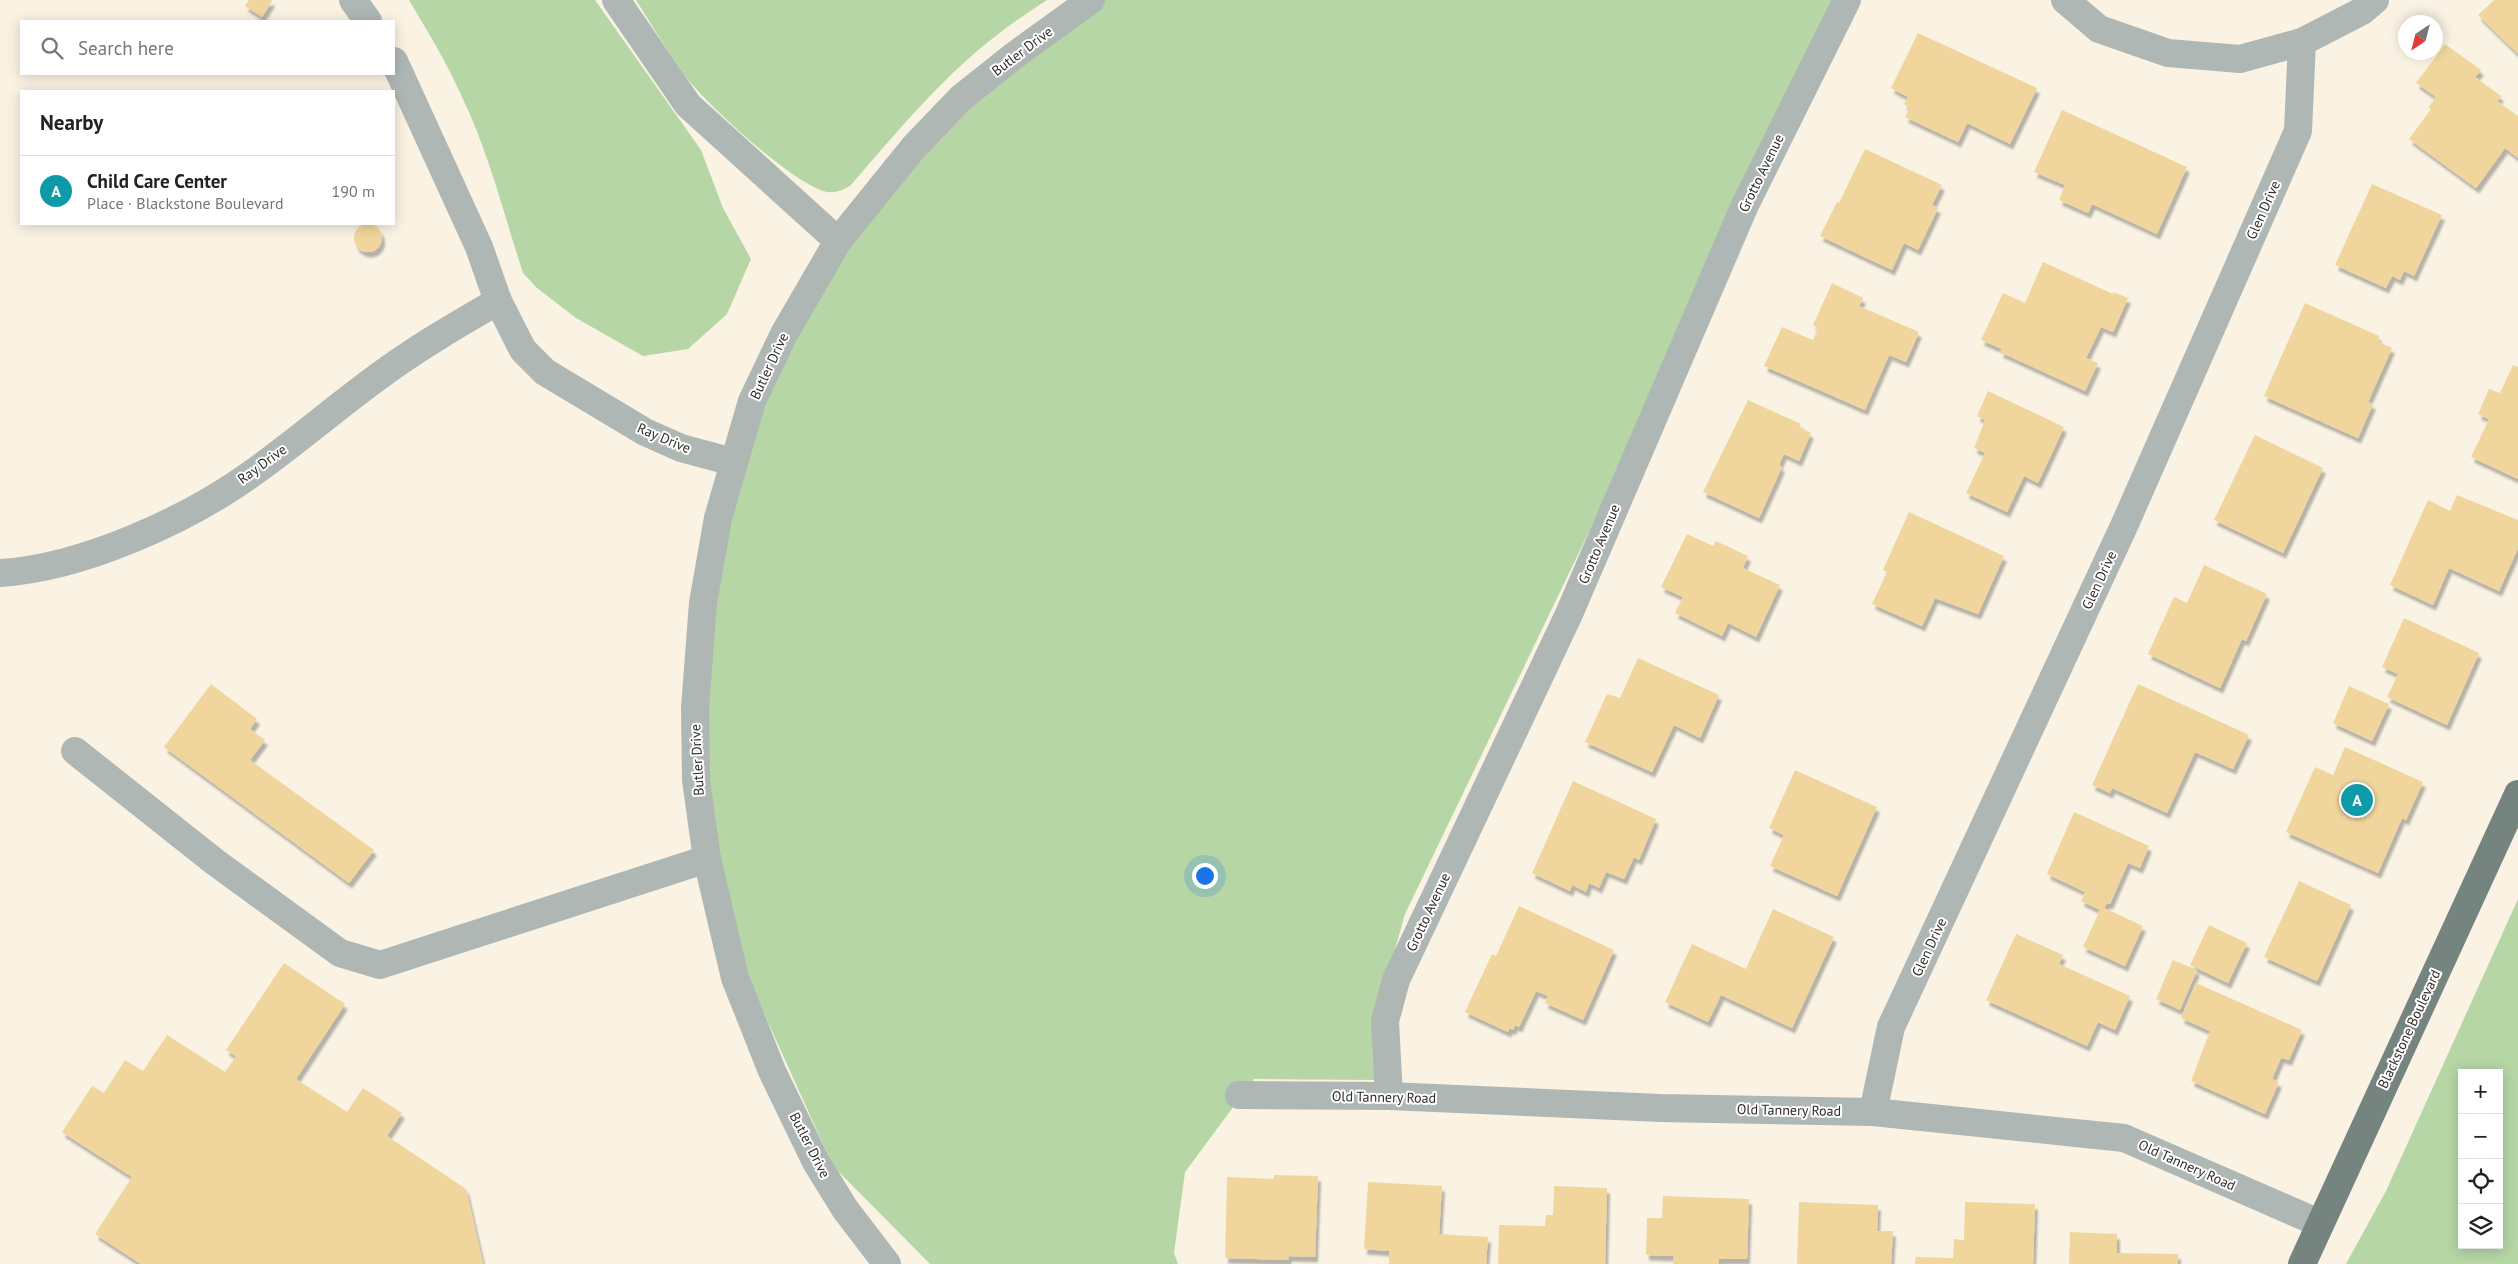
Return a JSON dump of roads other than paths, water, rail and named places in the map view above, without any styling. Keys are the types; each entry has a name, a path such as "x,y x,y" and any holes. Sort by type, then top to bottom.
{"main road":[{"name":"Blackstone Boulevard","path":"2302,1264 2319,1223 2518,794"}],"street":[{"path":"353,0 367,20"},
{"path":"616,0 688,105 838,241"},
{"name":"Butler Drive","path":"886,1264 845,1209 816,1162 772,1071 735,978 707,859 696,780 695,708 703,603 718,518 752,401 784,334 838,241 914,147 961,98 1015,55 1091,0"},
{"name":"Grotto Avenue","path":"1389,1096 1385,1021 1396,980 1569,614 1745,205 1847,0"},
{"path":"2065,0 2099,29 2168,53 2240,59 2302,42 2362,11 2375,0"},
{"name":"Glen Drive","path":"1873,1112 1891,1027 2124,526 2298,131 2302,42"},
{"name":"Ray Drive","path":"395,63 479,247 498,301 523,350 545,372 645,432 682,448 733,462"},
{"name":"Ray Drive","path":"0,573 28,571 88,556 187,514 253,473 385,371 437,336 498,301"},
{"path":"75,751 215,862 340,953 380,965 707,859"},
{"name":"Old Tannery Road","path":"1239,1095 1389,1096 1660,1108 1873,1112 2124,1138 2319,1223"}],"place":[{"name":"Child Care Center","path":"2357,800"}]}
